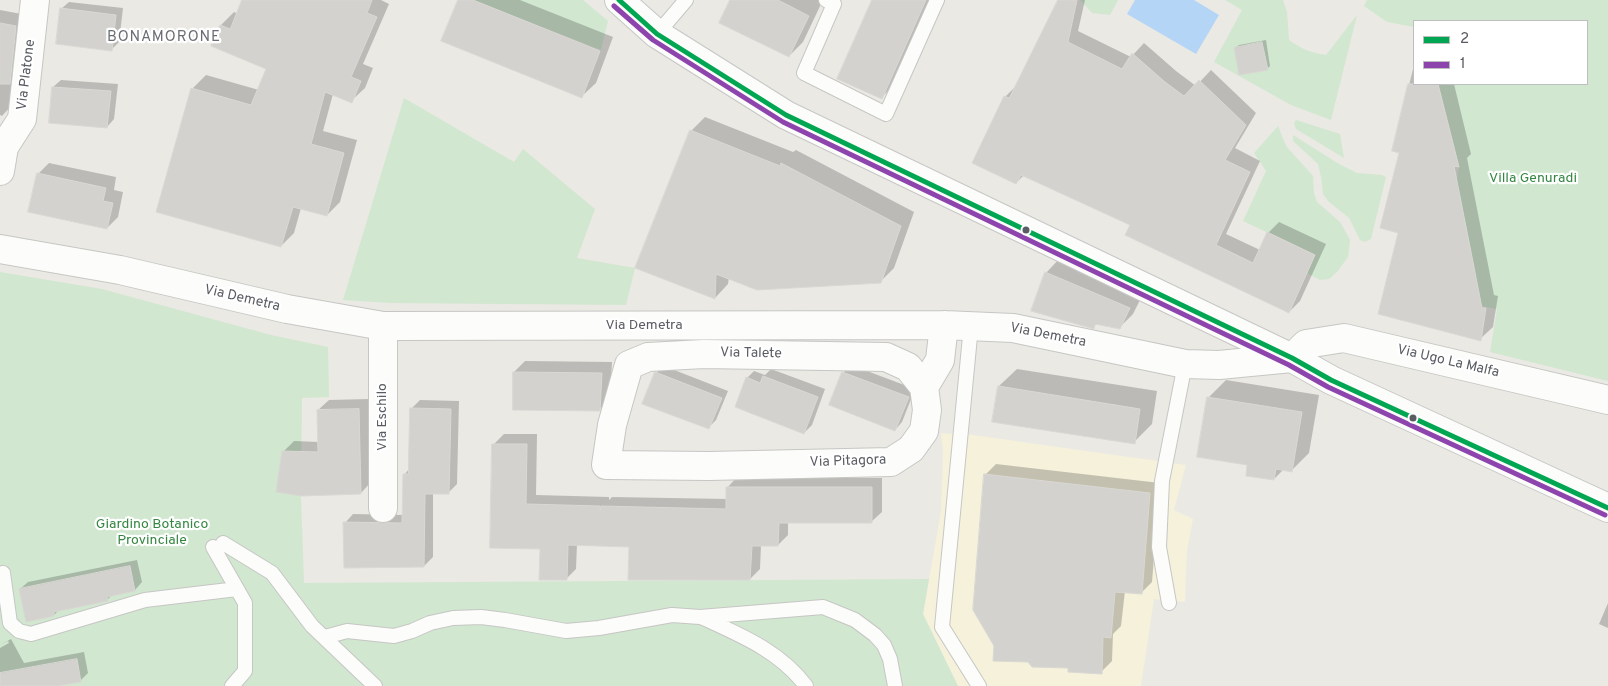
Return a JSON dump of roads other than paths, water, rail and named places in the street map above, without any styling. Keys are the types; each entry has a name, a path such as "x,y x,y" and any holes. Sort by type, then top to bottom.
{"street":[{"path":"619,0 657,34 786,115 1292,358 1331,380 1608,508"},
{"name":"Via Platone","path":"0,171 4,147 22,120 30,1"},
{"name":"Via Demetra","path":"0,249 120,270 287,309 383,326 944,325 1013,328 1185,364 1219,365 1292,358"},
{"path":"924,387 940,360 944,325"},
{"name":"Via Eschilo","path":"383,326 383,508"},
{"name":"Via Ugo La Malfa","path":"1292,358 1306,344 1344,338 1608,400"},
{"name":"Via Talete","path":"709,466 606,465 612,425 629,366 648,357 704,354 886,357 908,367 924,387"},
{"name":"Via Pitagora","path":"709,466 891,462 911,449 924,431 927,410 924,387"}],"lane":[{"path":"657,34 686,0"},
{"path":"832,1 804,73 886,114 937,0"},
{"path":"971,326 942,628 979,686"},
{"path":"1169,603 1159,547 1162,481 1185,364"},
{"path":"232,686 245,671 246,603 237,589 218,545 272,573 312,626 375,686"},
{"path":"3,573 10,623 19,631 31,634 145,600 237,589"},
{"path":"325,637 347,631 394,636 430,623 453,618 481,617 566,631 599,628 672,615 700,617 823,607 842,613 866,627 884,645 890,659 895,686"},
{"path":"700,617 772,653 788,666 806,686"}],"water":[{"path":"1135,0 1194,0 1219,15 1196,54 1127,14"}],"district":[{"name":"BONAMORONE","path":"164,38"}],"park label":[{"name":"Villa Genuradi","path":"1533,179"},
{"name":"Giardino Botanico Provinciale","path":"152,534"}]}
